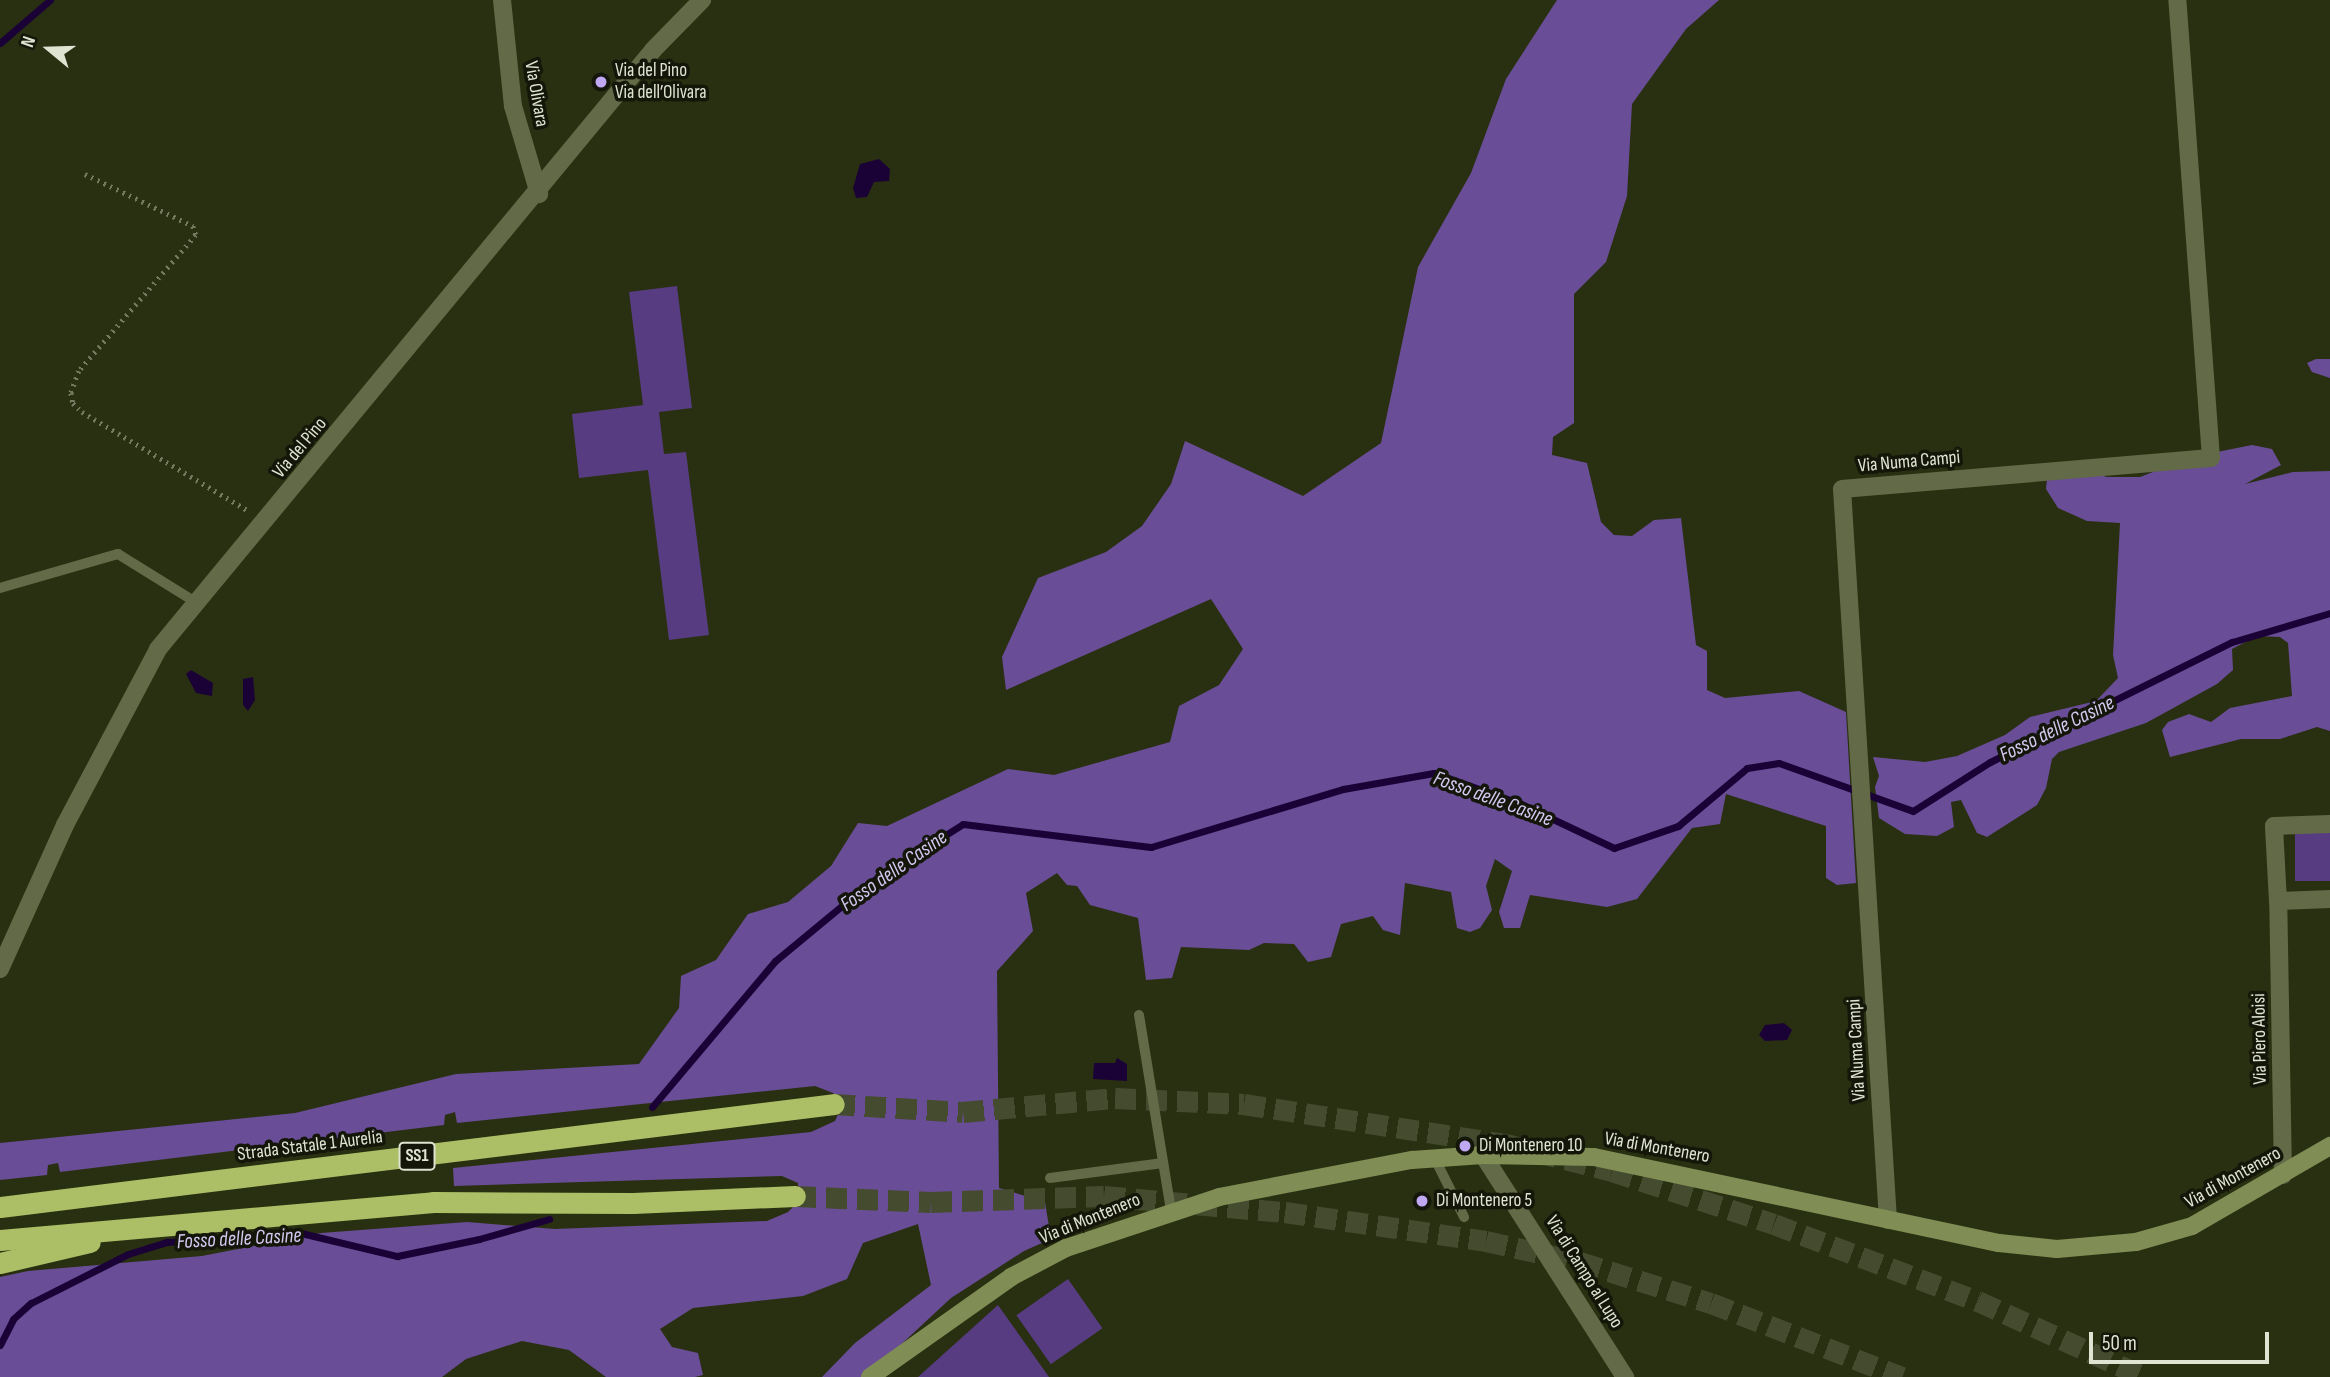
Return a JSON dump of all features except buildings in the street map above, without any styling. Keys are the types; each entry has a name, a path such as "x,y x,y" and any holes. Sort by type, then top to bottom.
{"highway":[{"name":"Strada Statale 1 Aurelia","path":"0,1207 834,1104"},
{"path":"0,1240 146,1225 466,1201 624,1203 795,1196"},
{"path":"0,1263 146,1225"}],"street":[{"name":"Via Olivara","path":"502,0 513,106 539,194"},
{"name":"Via del Pino","path":"0,969 26,905 113,730 158,649 539,194 654,49 702,0"},
{"name":"Via Numa Campi","path":"1888,1220 1842,489 2211,457 2177,0"},
{"name":"Via Piero Aloisi","path":"2283,1175 2274,826 2330,824"},
{"path":"2278,901 2330,899"},
{"name":"Via di Montenero","path":"870,1377 1011,1277 1066,1248 1171,1210 1263,1186 1435,1159 1546,1154 1629,1162 1999,1243 2057,1249 2110,1247 2192,1226 2330,1146"},
{"name":"Via di Campo al Lupo","path":"1483,1155 1625,1377"}],"lane":[{"path":"0,588 118,554 197,603"},
{"path":"1139,1015 1171,1210"},
{"path":"1435,1159 1464,1217"},
{"path":"1049,1178 1163,1163"}],"path":[{"path":"85,174 193,226 196,235 79,371 71,393 74,403 82,412 266,522"}],"shaded area":[{"path":"1557,0 1719,0 1686,29 1632,104 1627,196 1606,262 1574,294 1574,423 1553,437 1552,455 1587,463 1601,522 1614,535 1632,536 1654,520 1681,518 1696,645 1707,651 1707,690 1725,698 1799,691 1846,712 1856,883 1837,885 1826,878 1826,826 1726,794 1720,824 1692,828 1637,899 1607,907 1530,895 1520,928 1504,928 1499,912 1512,871 1495,859 1486,886 1492,910 1480,928 1470,932 1457,928 1451,892 1405,883 1400,935 1383,930 1373,916 1341,924 1331,957 1308,962 1294,944 1264,943 1249,950 1181,947 1172,978 1146,980 1138,918 1090,905 1077,886 1067,885 1057,873 1026,893 1033,931 997,971 999,1188 1045,1202 1051,1239 1024,1251 951,1298 866,1377 822,1377 855,1343 931,1285 918,1224 863,1243 847,1279 803,1296 693,1308 660,1329 672,1347 698,1353 703,1375 695,1377 606,1377 569,1350 522,1341 466,1359 442,1377 0,1377 0,1277 28,1271 202,1256 321,1233 467,1222 555,1229 767,1221 788,1212 799,1201 798,1183 782,1176 454,1186 453,1168 811,1132 835,1121 843,1104 833,1093 815,1086 457,1123 455,1112 445,1115 444,1125 60,1172 58,1163 48,1165 47,1175 0,1180 0,1143 295,1113 456,1074 639,1064 679,1008 681,976 716,960 748,914 788,902 831,866 858,823 887,826 1008,769 1054,775 1170,742 1179,706 1219,685 1243,649 1211,599 1006,690 1002,657 1038,578 1106,552 1142,526 1171,484 1185,441 1303,496 1381,443 1418,267 1471,173 1506,79"},
{"path":"879,159 890,169 889,181 874,182 867,197 856,198 853,188 860,164"},
{"path":"677,286 692,408 659,412 664,454 686,452 709,635 669,640 648,470 579,478 572,414 643,405 629,292"},
{"path":"2316,359 2330,359 2330,378 2312,372 2307,363"},
{"path":"2252,445 2272,449 2281,465 2245,484 2293,472 2330,471 2330,731 2317,727 2280,739 2241,739 2170,757 2162,730 2168,722 2189,714 2211,722 2230,708 2292,696 2288,643 2280,637 2257,636 2232,649 2233,670 2217,684 2146,723 2059,752 2052,759 2046,788 2037,805 1987,837 1977,833 1961,800 1951,802 1954,827 1937,836 1905,834 1879,818 1875,787 1879,776 1873,757 1925,762 1957,756 2005,735 2030,717 2096,701 2118,678 2113,655 2120,523 2087,521 2058,508 2046,489 2047,479 2074,468 2107,477 2140,477 2192,457"},
{"path":"191,670 213,683 212,696 196,693 186,674"},
{"path":"253,677 255,700 248,711 243,705 243,679"},
{"path":"2295,832 2330,832 2330,881 2295,881"},
{"path":"1784,1023 1792,1030 1787,1040 1765,1041 1759,1035 1765,1025"},
{"path":"1117,1058 1127,1064 1127,1081 1093,1079 1094,1063 1115,1063"},
{"path":"1068,1279 1102,1328 1051,1364 1016,1315"},
{"path":"998,1305 1049,1377 918,1377"}],"waterway":[{"path":"0,43 50,0"},
{"name":"Fosso delle Casine","path":"652,1107 775,961 868,884 963,824 1151,847 1343,789 1434,773 1521,804 1614,848 1678,826 1747,768 1779,763 1913,811 1990,762 2232,642 2330,613"},
{"name":"Fosso delle Casine","path":"0,1345 13,1319 31,1303 128,1254 167,1242 301,1233 397,1256 479,1239 549,1219"}],"tunnel":[{"path":"834,1104 963,1112 1115,1098 1244,1104 1506,1144 1612,1171 1774,1224 1978,1301 2145,1377"},
{"path":"795,1196 931,1202 1104,1196 1285,1212 1486,1241 1580,1262 1711,1303 1902,1377"}],"place":[{"name":"Via del Pino Via dell’Olivara","path":"601,82"},
{"name":"Di Montenero 10","path":"1465,1146"},
{"name":"Di Montenero 5","path":"1422,1201"}]}
